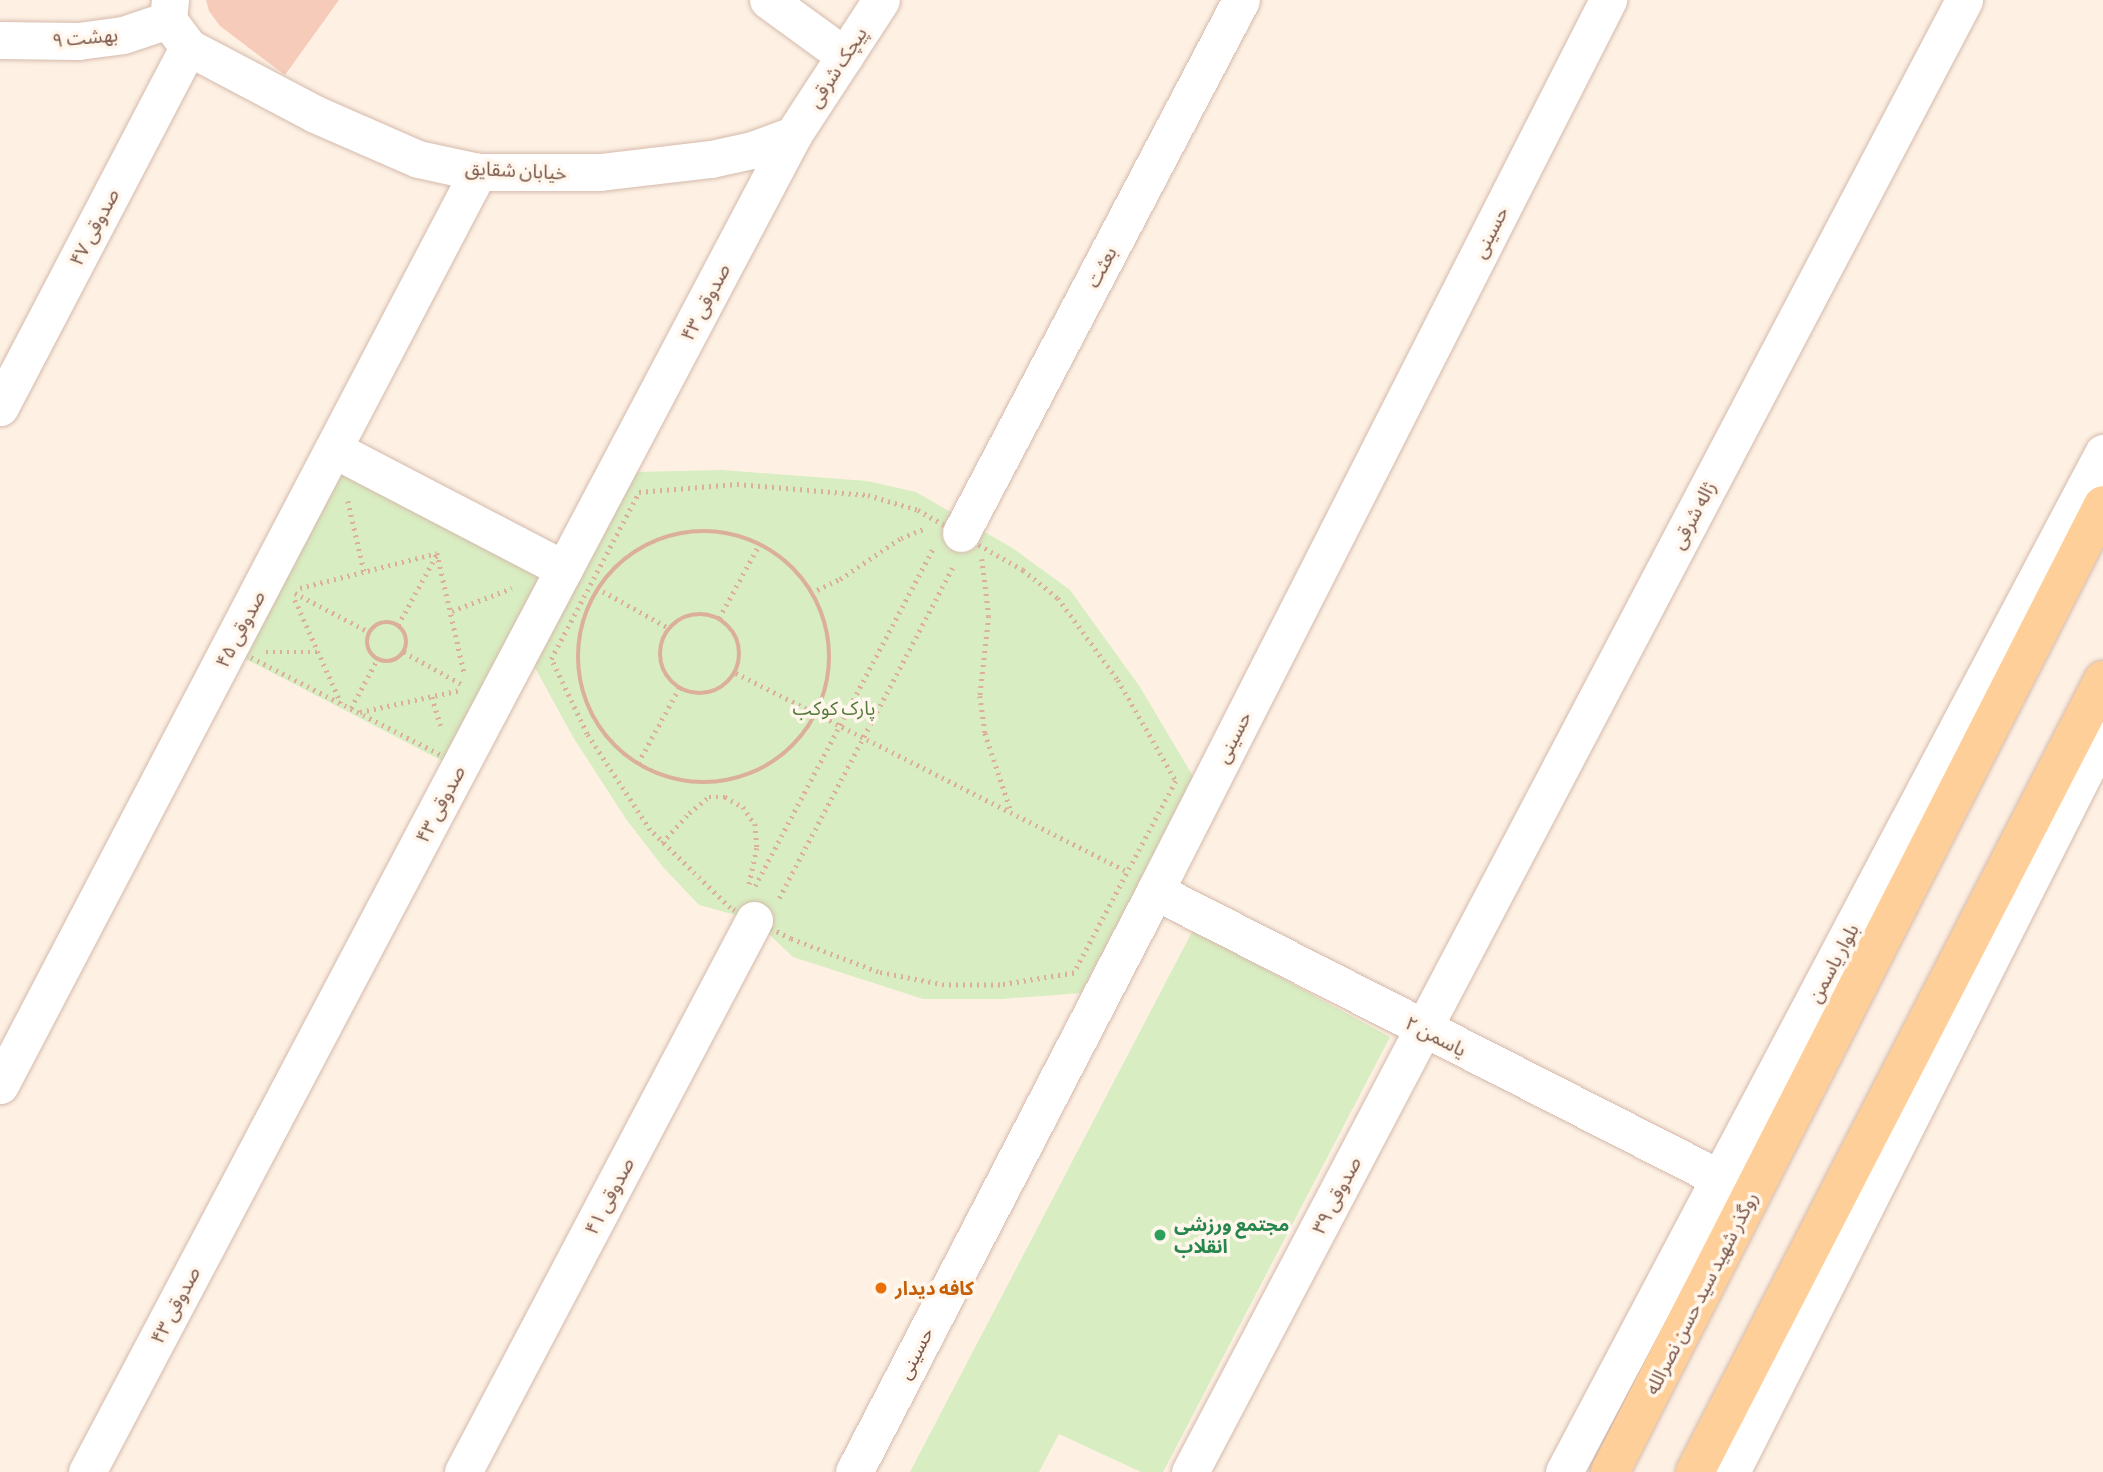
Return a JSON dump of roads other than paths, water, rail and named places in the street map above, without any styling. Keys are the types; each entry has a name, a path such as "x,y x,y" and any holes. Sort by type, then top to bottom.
{"main road":[{"name":"روگذر شهید سید حسن نصرالله","path":"1610,1472 2103,505"},
{"path":"1695,1472 2103,680"}],"street":[{"path":"768,0 845,56"},
{"name":"پیچک شرقی","path":"793,135 881,0"},
{"name":"بعثت","path":"951,546 1241,0"},
{"name":"حسینی","path":"853,1472 1141,881 1608,0"},
{"name":"ژاله شرقی","path":"1423,1029 1964,0"},
{"name":"بهشت ۹","path":"0,40 78,41 123,35 175,23"},
{"name":"خیابان شقایق","path":"175,23 365,137 418,159 478,172 600,172 662,165 752,150 793,135"},
{"name":"صدوقی ۴۷","path":"0,407 175,23"},
{"name":"صدوقی ۴۳","path":"87,1472 481,694 561,576 793,135"},
{"name":"صدوقی ۴۵","path":"0,1085 234,651 279,585 478,172"},
{"name":"بلوار یاسمن","path":"1564,1472 2103,453"},
{"path":"339,463 451,528 561,576"},
{"path":"1731,1472 2103,735"},
{"name":"یاسمن ۲","path":"1141,881 1423,1029 1719,1178"},
{"name":"صدوقی ۴۱","path":"463,1472 757,908"},
{"name":"صدوقی ۳۹","path":"1190,1472 1423,1029"}],"place":[{"name":"مجتمع ورزشی انقلاب","path":"1160,1235"},
{"name":"کافه دیدار","path":"881,1288"}],"park label":[{"name":"پارک کوکب","path":"834,708"}]}
